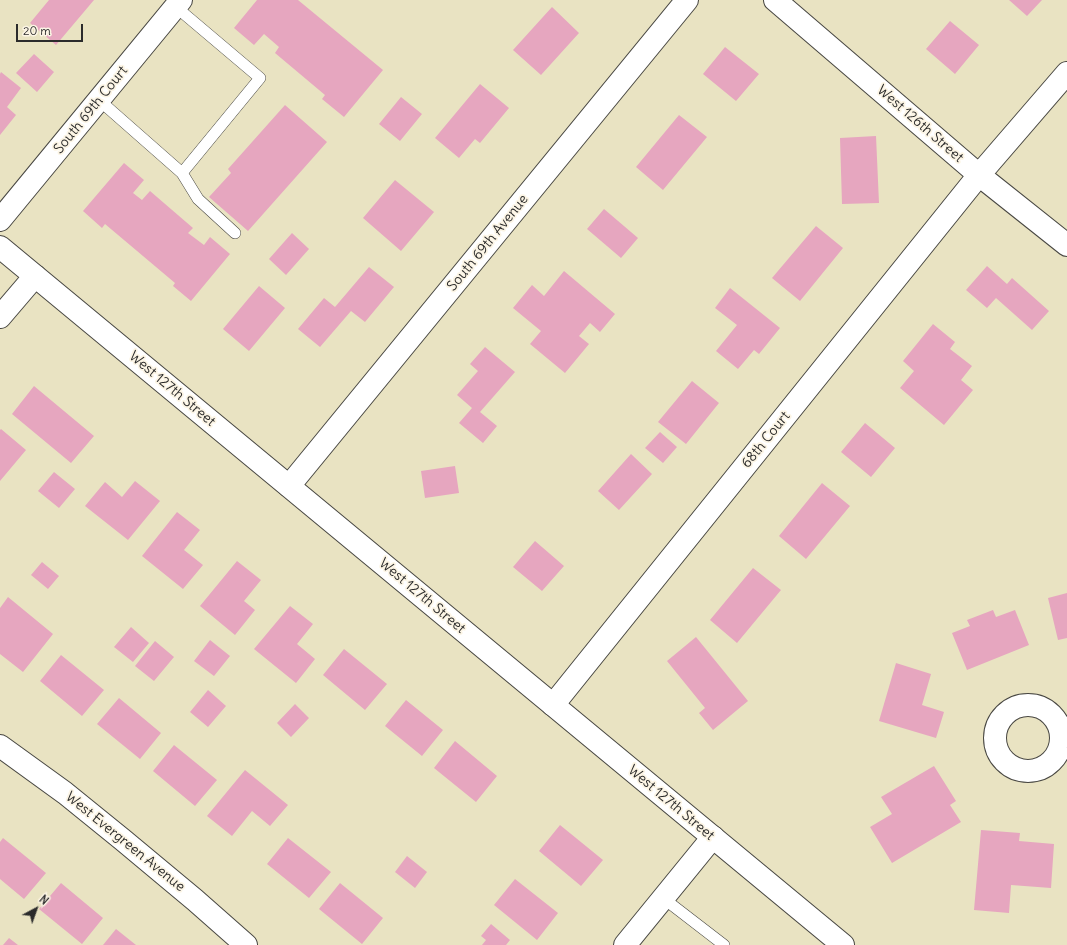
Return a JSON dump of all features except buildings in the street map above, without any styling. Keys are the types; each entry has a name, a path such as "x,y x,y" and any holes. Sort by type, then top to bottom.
{"street":[{"name":"South 69th Avenue","path":"289,486 687,0"},
{"name":"West 126th Street","path":"775,0 979,175 1067,245"},
{"name":"South 69th Court","path":"0,220 178,4"},
{"name":"68th Court","path":"553,705 979,175 1067,73"},
{"name":"West 127th Street","path":"0,247 713,837 840,944"},
{"path":"0,317 35,276"},
{"name":"West Evergreen Avenue","path":"0,746 64,793 123,840 246,945"},
{"path":"625,945 713,837"}],"lane":[{"path":"178,4 260,78 182,173"},
{"path":"99,100 182,173 198,199 235,233"},
{"path":"664,898 724,945"}]}
